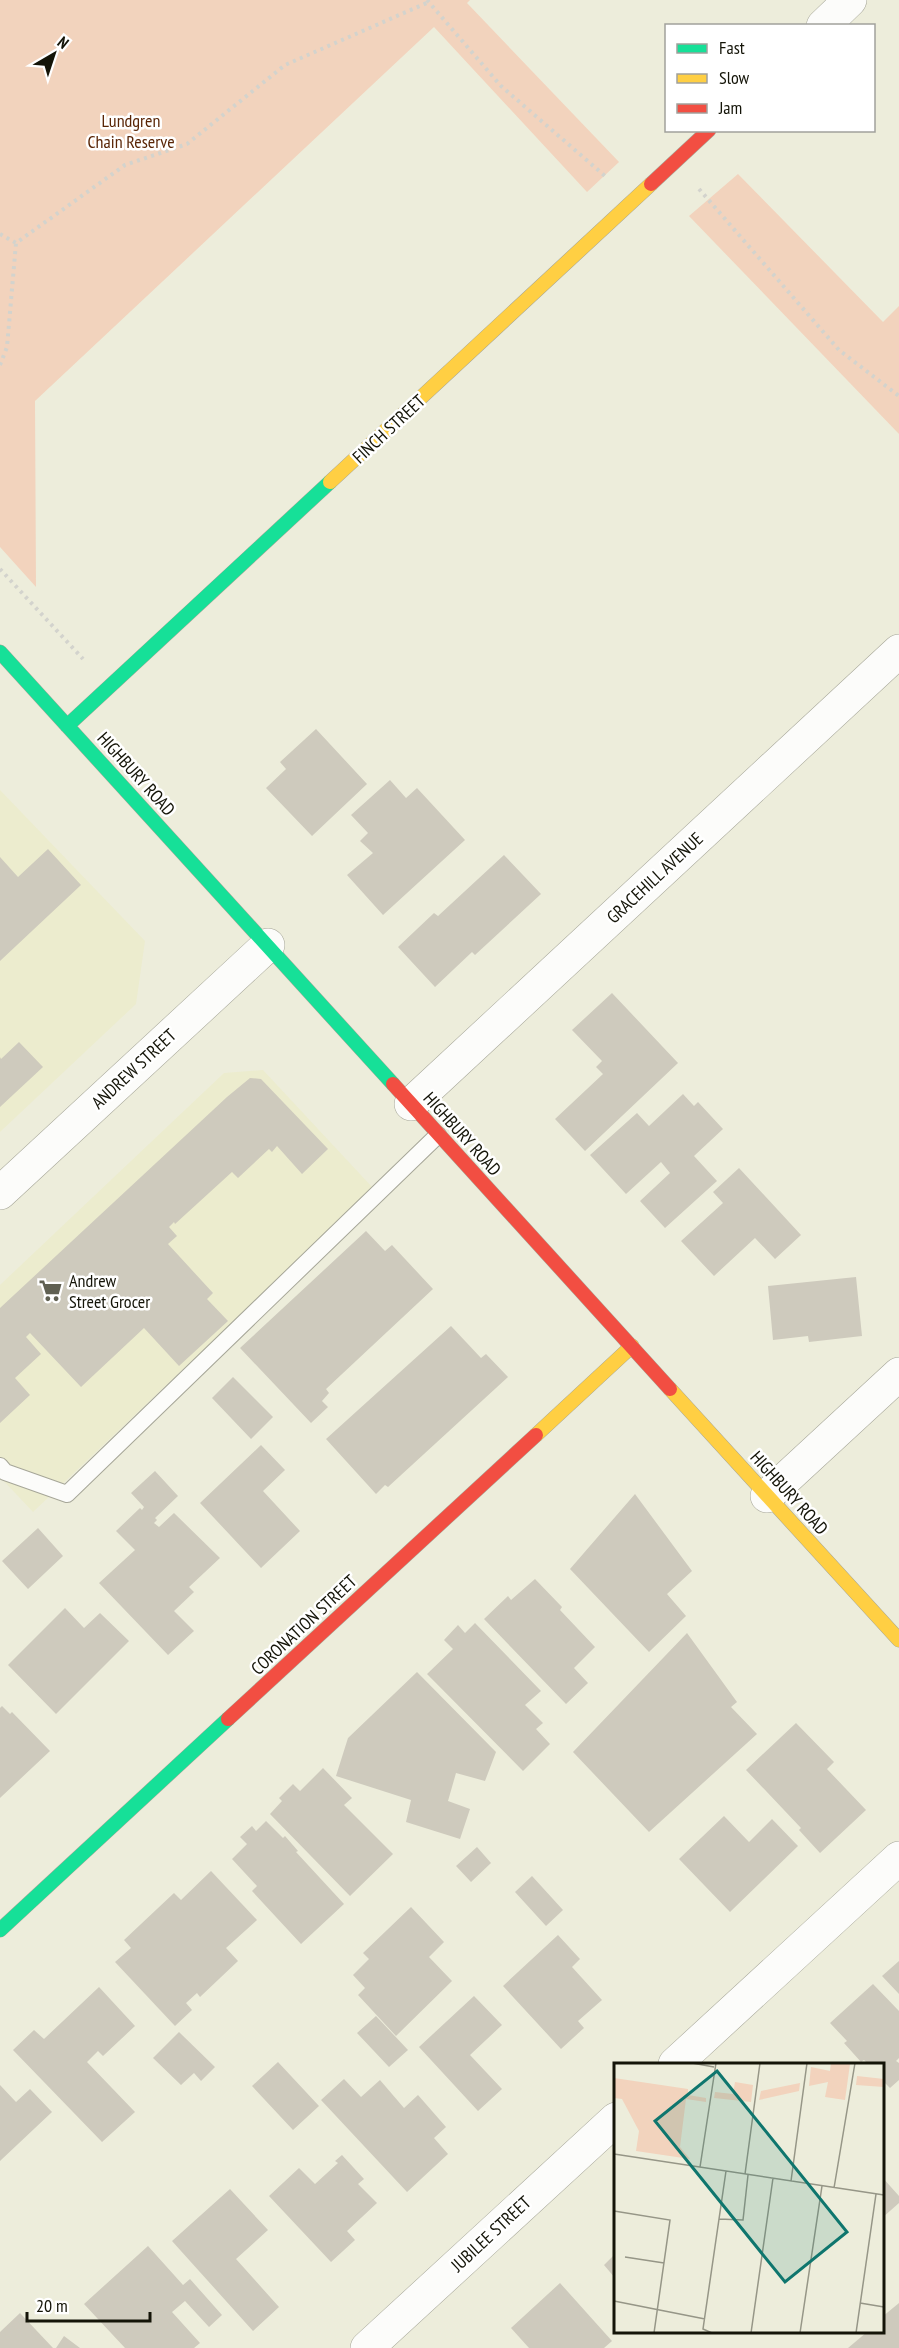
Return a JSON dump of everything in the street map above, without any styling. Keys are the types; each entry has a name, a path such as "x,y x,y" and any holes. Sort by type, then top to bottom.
{"street":[{"path":"825,24 850,0"},
{"name":"FINCH STREET","path":"67,726 707,132"},
{"name":"GRACEHILL AVENUE","path":"411,1104 899,651"},
{"name":"HIGHBURY ROAD","path":"0,652 899,1640"},
{"name":"ANDREW STREET","path":"0,1193 268,945"},
{"name":"CORONATION STREET","path":"0,1930 632,1346"},
{"path":"767,1496 899,1374"},
{"path":"676,2063 899,1858"},
{"name":"JUBILEE STREET","path":"367,2348 614,2120"}],"lane":[{"path":"0,1466 5,1472 67,1494 438,1135"}],"path":[{"path":"16,243 125,165 187,144 285,65 428,1 501,86 634,201"},
{"path":"674,162 839,350 899,396"},
{"path":"0,234 16,243"},
{"path":"0,365 8,347 16,243"},
{"path":"0,569 82,657"}],"shaded area":[{"path":"0,790 145,941 136,1004 0,1132"},
{"path":"263,1070 373,1188 33,1512 0,1477 0,1285 224,1073"}],"green space":[{"name":"Lundgren Chain Reserve","path":"0,0 470,0 467,3 619,162 587,192 434,27 35,401 36,587 0,547"},
{"path":"738,174 883,322 899,306 899,434 689,216"}],"building":[{"path":"316,729 367,784 312,836 266,788 286,769 280,762"},
{"path":"390,780 406,798 417,788 465,840 383,915 347,875 373,853 360,841 368,833 351,815"},
{"path":"48,849 81,885 0,961 0,857 18,877"},
{"path":"504,855 541,894 475,955 472,952 435,987 398,947 434,913 438,916"},
{"path":"612,993 678,1063 585,1151 555,1119 603,1074 596,1067 602,1061 572,1030"},
{"path":"19,1042 43,1067 0,1107 0,1057 1,1059"},
{"path":"250,1078 261,1079 328,1149 302,1174 277,1146 272,1152 269,1149 238,1178 232,1172 169,1227 177,1236 168,1244 213,1293 207,1299 228,1321 179,1366 144,1328 81,1387 30,1333 26,1337 41,1354 15,1378 30,1395 0,1423 0,1308"},
{"path":"683,1094 694,1106 698,1102 723,1129 694,1156 717,1181 665,1228 640,1201 670,1173 661,1162 626,1194 590,1155 637,1113 649,1126"},
{"path":"739,1168 801,1235 775,1259 755,1238 714,1276 681,1241 723,1203 713,1192"},
{"path":"366,1231 385,1251 392,1245 433,1289 326,1389 329,1393 322,1401 328,1407 311,1423 240,1348"},
{"path":"856,1277 862,1336 809,1342 808,1336 773,1340 768,1286"},
{"path":"451,1326 481,1358 486,1354 508,1377 388,1487 385,1485 376,1494 326,1439"},
{"path":"233,1377 273,1417 251,1439 212,1398"},
{"path":"261,1445 285,1470 263,1491 300,1531 261,1568 200,1503"},
{"path":"155,1471 178,1496 155,1518 157,1520 154,1523 159,1527 174,1513 220,1558 189,1587 194,1592 174,1611 194,1631 168,1655 99,1583 135,1550 116,1531 140,1508 142,1510 144,1507 131,1493"},
{"path":"635,1494 692,1571 667,1594 686,1616 649,1652 570,1569"},
{"path":"38,1528 63,1556 28,1589 2,1561"},
{"path":"535,1579 595,1647 574,1668 588,1683 566,1704 484,1619 508,1596 511,1600"},
{"path":"65,1608 84,1628 100,1613 129,1641 56,1714 8,1665"},
{"path":"475,1623 541,1691 525,1705 543,1723 536,1729 550,1744 523,1771 427,1674 453,1649 444,1640 458,1625 465,1633"},
{"path":"687,1633 737,1702 731,1707 757,1734 649,1832 573,1752"},
{"path":"417,1672 496,1752 485,1781 456,1773 448,1801 470,1809 460,1839 406,1822 411,1800 336,1776 348,1738"},
{"path":"2,1706 10,1714 12,1712 50,1751 0,1798 0,1708"},
{"path":"796,1723 834,1762 827,1769 866,1810 820,1853 799,1830 801,1828 746,1770"},
{"path":"323,1768 352,1798 344,1805 393,1854 350,1896 270,1814 282,1801 279,1798 293,1784 300,1791"},
{"path":"724,1816 749,1842 772,1819 798,1846 730,1912 679,1859"},
{"path":"266,1821 283,1838 285,1836 298,1851 296,1852 344,1904 301,1944 252,1891 257,1886 232,1859 247,1844 240,1837 252,1826 256,1831"},
{"path":"477,1847 491,1863 471,1882 456,1866"},
{"path":"211,1871 257,1920 226,1948 238,1961 200,1997 197,1993 186,2003 192,2010 175,2026 115,1962 131,1948 124,1940 174,1893 181,1900"},
{"path":"532,1876 563,1910 546,1926 515,1892"},
{"path":"411,1907 444,1942 429,1957 452,1981 396,2036 358,1995 365,1988 353,1975 369,1959 363,1953"},
{"path":"558,1935 580,1959 572,1967 602,2000 578,2021 584,2028 561,2049 503,1986"},
{"path":"899,1961 899,1994 882,1976"},
{"path":"873,1984 899,2011 899,2058 896,2061 899,2063 899,2080 890,2088 884,2082 884,2063 867,2063 864,2060 861,2062 844,2043 847,2041 830,2023"},
{"path":"99,1987 135,2026 103,2056 98,2051 87,2062 135,2112 102,2142 13,2050 34,2030 44,2039"},
{"path":"474,1996 502,2025 470,2055 502,2089 478,2111 419,2047"},
{"path":"376,2016 408,2050 389,2067 357,2033"},
{"path":"179,2032 215,2067 201,2081 194,2073 181,2085 153,2058"},
{"path":"278,2062 319,2106 293,2130 252,2086"},
{"path":"344,2079 361,2097 380,2080 404,2108 418,2095 446,2127 434,2138 448,2154 407,2192 321,2100"},
{"path":"0,2085 16,2102 30,2089 52,2112 0,2161"},
{"path":"342,2155 364,2179 358,2184 377,2203 347,2231 355,2240 331,2262 269,2196 299,2168 315,2184 338,2163 335,2161"},
{"path":"884,2179 899,2196 899,2203 884,2216"},
{"path":"230,2189 268,2230 236,2259 279,2307 253,2331 172,2241"},
{"path":"148,2246 183,2285 190,2279 222,2315 209,2327 185,2301 172,2312 200,2343 194,2348 125,2348 84,2304"},
{"path":"614,2255 614,2277 604,2265"},
{"path":"560,2283 612,2341 604,2348 529,2348 511,2328"},
{"path":"899,2303 899,2348 848,2348 866,2333 884,2333 884,2315"},
{"path":"20,2313 53,2348 0,2348 0,2332"},
{"path":"64,2336 80,2348 56,2348"}],"traffic: fast":[{"path":"67,726 330,482"},
{"path":"0,652 393,1084"},
{"path":"0,1930 228,1719"}],"traffic: slow":[{"path":"330,482 651,184"},
{"path":"536,1435 632,1346"},
{"path":"670,1389 899,1640"}],"traffic: jam":[{"path":"651,184 707,132"},
{"path":"393,1084 670,1389"},
{"path":"228,1719 536,1435"}],"place":[{"name":"Andrew Street Grocer","path":"51,1291"}]}
